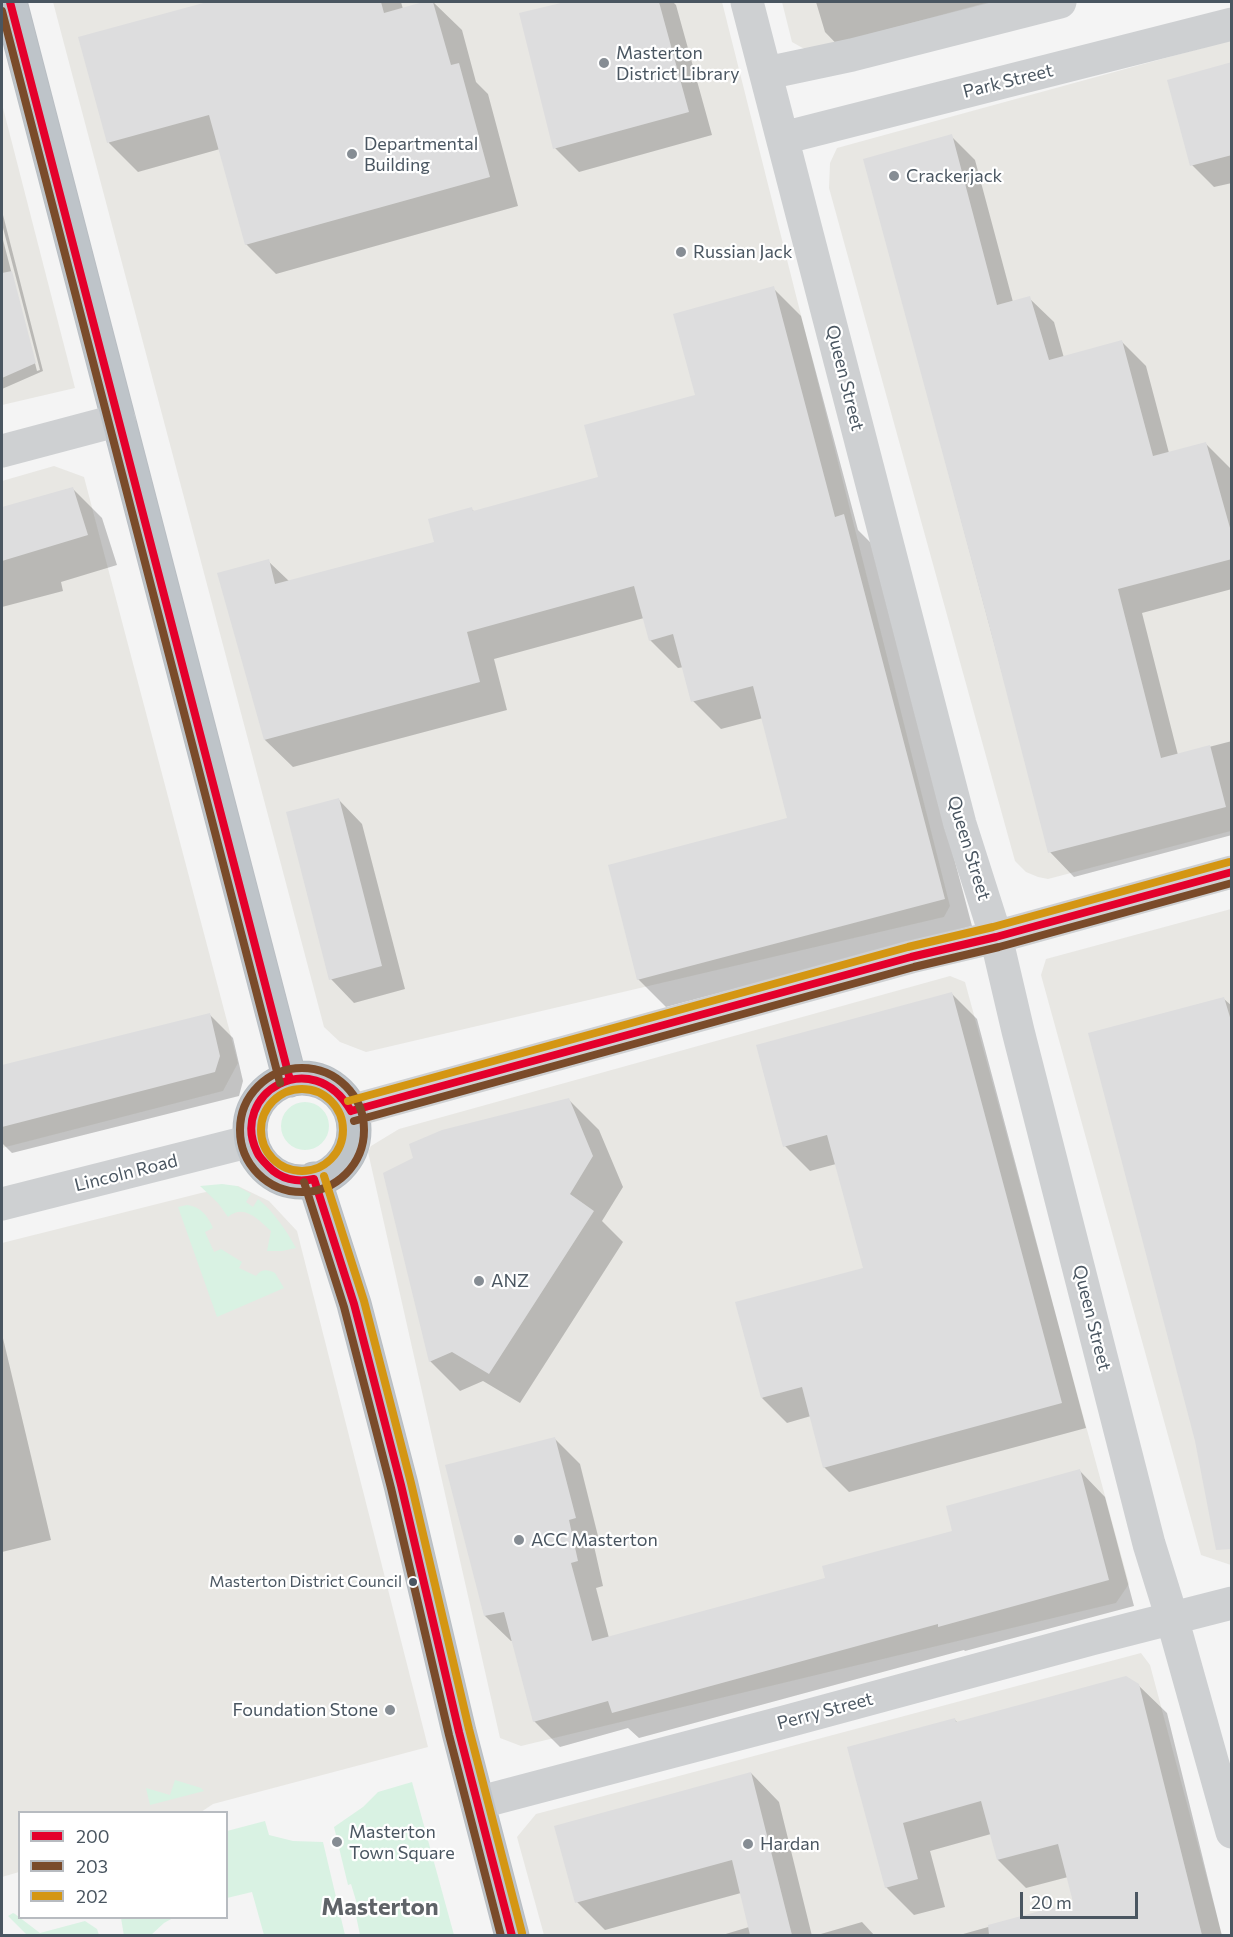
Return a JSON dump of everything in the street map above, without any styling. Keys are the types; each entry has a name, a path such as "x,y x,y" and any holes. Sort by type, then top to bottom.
{"highway":[{"path":"10,2 290,1080"},
{"path":"300,1077 320,1080 340,1094 351,1111 354,1131 349,1153 339,1167 326,1177 304,1182 281,1178 261,1162 251,1141 251,1120 258,1101 268,1090 281,1082 290,1080 300,1077"},
{"path":"314,1179 354,1304 477,1803 512,1935"}],"street":[{"name":"Queen Street","path":"747,2 960,824 996,937 1149,1544 1232,1832"},
{"path":"767,73 852,55 1060,2"},
{"name":"Park Street","path":"783,138 1232,24"},
{"path":"2,451 119,420"},
{"path":"351,1111 911,957 996,937 1232,872"},
{"name":"Lincoln Road","path":"2,1204 251,1141"},
{"name":"Perry Street","path":"477,1803 1232,1603"}],"shaded area":[{"path":"53,2 722,2 950,906 944,917 366,1052 340,1042 324,1027"},
{"path":"782,2 989,2 808,51 792,42"},
{"path":"1231,40 1231,831 1048,879 1038,877 1026,872 1015,861 829,188 830,163 837,148"},
{"path":"2,104 75,388 2,405"},
{"path":"54,466 84,477 238,1063 223,1091 2,1148 2,481"},
{"path":"1231,909 1231,1565 1201,1555 1041,975 1046,959"},
{"path":"950,976 965,982 1129,1584 1116,1603 521,1746 500,1738 368,1152 371,1146 399,1129"},
{"path":"238,1186 269,1201 297,1231 428,1747 213,1804 202,1811 18,1811 18,1872 2,1877 2,1243 201,1193"},
{"path":"1141,1653 1150,1665 1222,1935 544,1935 517,1837 536,1814"}],"green space":[{"path":"300,1102 310,1102 322,1109 329,1121 329,1131 322,1143 310,1150 300,1150 285,1139 281,1131 281,1121 292,1106"},
{"path":"222,1184 237,1186 251,1194 246,1202 253,1207 258,1199 279,1222 296,1248 267,1251 271,1231 245,1212 234,1213 228,1217 218,1203 200,1186"},
{"path":"187,1205 203,1212 208,1219 213,1228 205,1232 214,1252 221,1249 242,1262 239,1268 256,1276 264,1270 275,1273 284,1288 217,1317 178,1207"},
{"path":"175,1780 204,1791 150,1805 146,1788 170,1795"},
{"path":"412,1782 454,1935 360,1935 354,1906 357,1904 351,1884 348,1885 334,1827 363,1807 378,1792"},
{"path":"265,1821 269,1835 293,1841 323,1842 345,1935 264,1935 252,1892 228,1898 228,1831"},
{"path":"13,1913 18,1919 40,1933 85,1921 97,1929 99,1935 27,1935 8,1916"},
{"path":"121,1919 171,1919 151,1935 124,1936"}],"building":[{"path":"207,2 381,2 384,13 423,2 433,2 451,65 459,63 490,177 245,245 209,115 107,143 78,37"},
{"name":"Masterton District Library","path":"565,2 659,2 689,112 553,149 519,13"},
{"path":"1232,62 1232,155 1190,166 1167,80"},
{"path":"952,134 997,305 1030,296 1049,360 1122,340 1153,456 1206,442 1232,535 1232,559 1118,589 1161,758 1210,745 1226,807 1048,853 863,159"},
{"path":"12,271 36,363 2,378 2,273"},
{"path":"774,286 835,517 844,514 945,899 637,980 608,865 787,818 753,686 691,702 673,634 649,641 634,586 467,632 480,682 264,740 217,573 269,559 275,584 434,542 428,519 472,507 473,511 598,477 584,425 695,395 673,314"},
{"path":"73,487 88,535 2,561 2,507"},
{"path":"339,798 382,966 329,980 286,812"},
{"path":"952,992 1062,1403 823,1468 802,1387 761,1398 735,1302 863,1268 827,1135 783,1147 756,1045"},
{"path":"1224,997 1232,1024 1232,1549 1216,1550 1195,1441 1088,1033"},
{"path":"210,1013 220,1056 215,1072 2,1127 2,1065"},
{"name":"ANZ","path":"569,1098 593,1156 570,1194 594,1211 489,1374 452,1352 429,1362 383,1173 413,1158 409,1144 442,1130"},
{"path":"555,1437 576,1518 569,1520 578,1561 571,1563 592,1641 825,1578 822,1566 952,1531 946,1506 1080,1469 1109,1580 612,1713 608,1701 533,1722 504,1612 484,1616 445,1465"},
{"path":"1126,1676 1139,1684 1202,1935 989,1935 988,1925 1073,1902 1058,1844 997,1860 981,1801 903,1823 918,1879 885,1888 847,1747 955,1718 956,1722"},
{"path":"751,1772 792,1935 750,1935 732,1860 575,1903 554,1826"}],"transit line":[{"name":"200","path":"10,2 290,1080"},
{"name":"203","path":"2,11 280,1083"},
{"name":"202","path":"348,1101 908,947 993,927 1229,862"},
{"name":"200","path":"351,1111 911,957 996,937 1232,872"},
{"name":"203","path":"354,1121 914,967 999,947 1232,883"},
{"name":"203","path":"302,1068 326,1073 346,1086 359,1106 364,1130 359,1154 346,1174 326,1187 302,1192 278,1187 258,1174 245,1154 240,1130 245,1106 258,1086 278,1073 302,1068"},
{"name":"200","path":"351,1111 335,1091 316,1081 297,1079 279,1084 264,1096 254,1112 251,1131 258,1154 278,1174 289,1179 314,1179 354,1304 401,1485 459,1732 512,1936"},
{"name":"202","path":"302,1089 318,1092 331,1101 340,1114 343,1130 340,1146 331,1159 318,1168 302,1171 286,1168 273,1159 264,1146 261,1130 264,1114 273,1101 286,1092 302,1089"},
{"name":"202","path":"324,1176 364,1301 411,1483 469,1729 522,1933"},
{"name":"203","path":"304,1182 344,1307 501,1936"}],"place":[{"name":"Masterton District Library","path":"604,63"},
{"name":"Departmental Building","path":"352,154"},
{"name":"Crackerjack","path":"894,176"},
{"name":"Russian Jack","path":"681,252"},
{"name":"ANZ","path":"479,1281"},
{"name":"ACC Masterton","path":"519,1540"},
{"name":"Masterton District Council","path":"413,1582"},
{"name":"Foundation Stone","path":"390,1710"},
{"name":"Masterton Town Square","path":"337,1842"},
{"name":"Hardan","path":"748,1844"}],"district":[{"name":"Masterton","path":"380,1907"}]}
